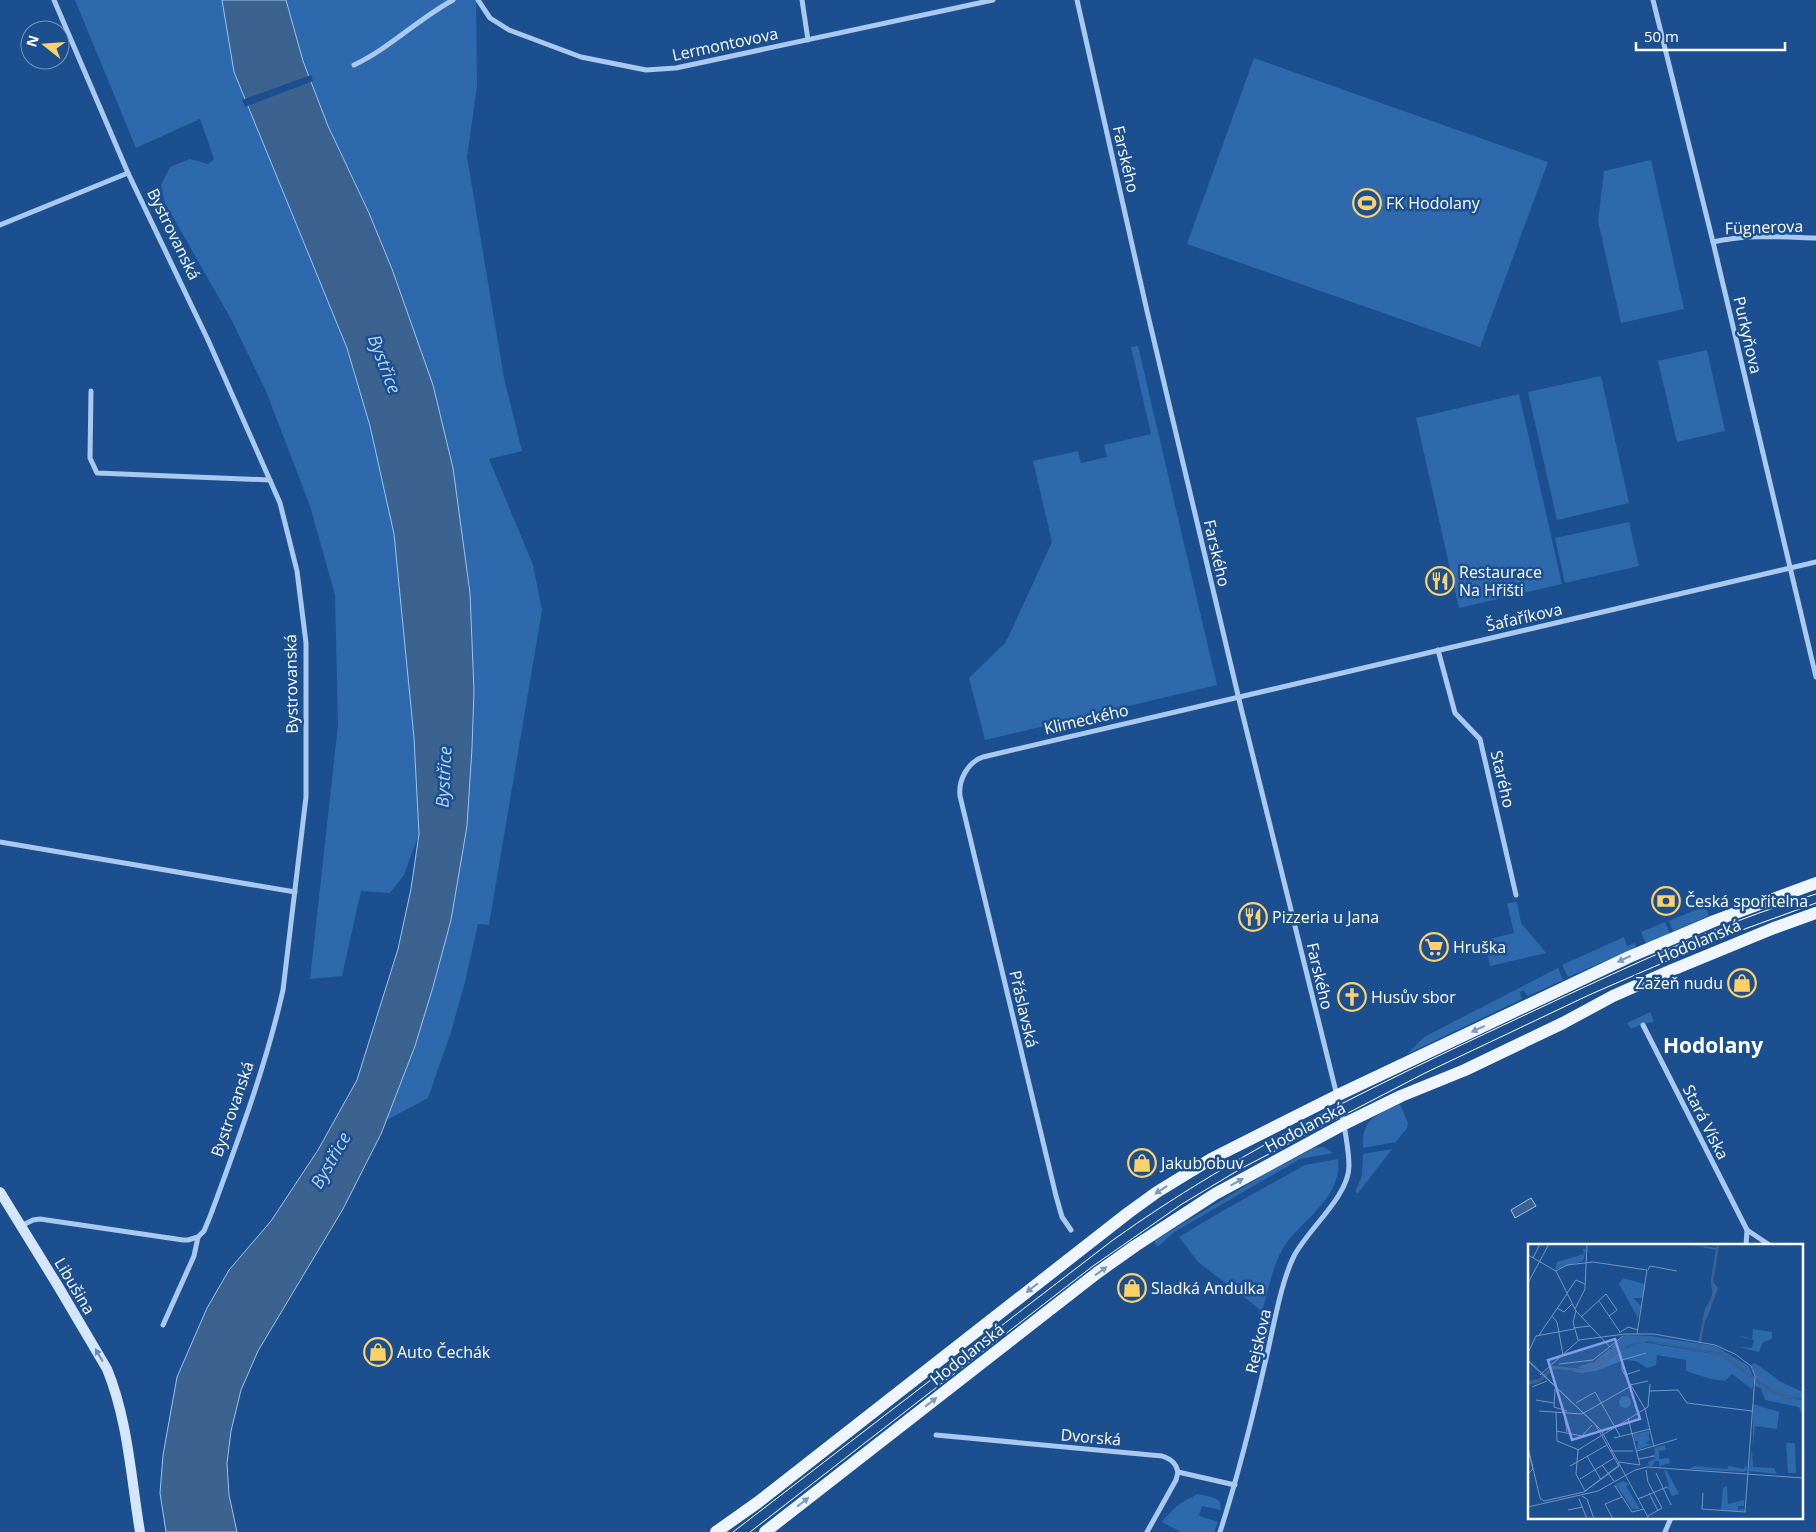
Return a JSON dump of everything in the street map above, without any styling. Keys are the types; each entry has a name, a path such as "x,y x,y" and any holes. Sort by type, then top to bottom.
{"main road":[{"path":"716,1532 757,1503 1157,1192 1211,1159 1336,1096 1629,957 1714,921 1816,883"},
{"name":"Hodolanská","path":"764,1532 1048,1311 1135,1246 1215,1194 1344,1124 1401,1096 1464,1070 1613,996 1774,928 1816,913"}],"street":[{"name":"Bystrovanská","path":"54,0 128,173 208,340 280,503 297,571 306,643 306,797 283,990 252,1101 211,1214 204,1231 198,1237 194,1256 164,1325"},
{"path":"354,65 380,52 434,10 453,0"},
{"name":"Lermontovova","path":"478,0 490,18 509,30 581,57 646,70 676,68 993,0"},
{"path":"802,0 808,40"},
{"name":"Farského","path":"1078,0 1147,311 1340,1111"},
{"name":"Purkyňova","path":"1653,0 1713,242 1816,677"},
{"path":"0,225 128,173"},
{"name":"Fügnerova","path":"1713,242 1748,236 1816,238"},
{"path":"91,392 90,458 97,473 270,480"},
{"name":"Šafaříkova","path":"1239,697 1816,562"},
{"name":"Starého","path":"1438,650 1455,712 1480,739 1516,895"},
{"name":"Klimeckého","path":"960,791 961,781 967,769 978,758 1239,697"},
{"name":"Přáslavská","path":"960,791 1050,1172 1062,1217 1071,1230"},
{"path":"0,842 295,892"},
{"name":"Stará Víska","path":"1643,1025 1747,1230 1768,1244"},
{"name":"Rejskova","path":"1220,1532 1235,1485 1276,1317 1291,1265 1298,1251 1338,1196 1347,1178 1349,1166 1344,1124 1340,1111"},
{"name":"Libušina","path":"1,1196 107,1369 118,1399 140,1532"},
{"path":"21,1226 40,1219 183,1240 198,1237"},
{"path":"1746,1244 1747,1230"},
{"name":"Dvorská","path":"936,1435 1162,1456 1174,1462 1178,1472"},
{"path":"1147,1532 1176,1480 1178,1472 1235,1485"},
{"path":"1665,1532 1670,1520"}],"shaded area":[{"path":"75,0 222,0 234,72 347,348 370,426 394,534 414,738 419,834 404,875 390,893 361,891 342,976 310,979 338,725 335,595 310,506 266,391 231,319 165,203 161,185 170,167 190,159 208,164 214,159 200,119 136,148"},
{"path":"286,0 476,0 477,86 467,157 504,378 522,451 489,459 533,565 542,610 489,925 478,924 451,1032 428,1098 385,1121 415,1046 451,920 474,691 470,593 453,468 392,269 369,213 328,126 303,61"},
{"name":"FK Hodolany","path":"1254,58 1548,162 1480,347 1187,244"},
{"path":"1651,160 1684,309 1621,323 1598,221 1604,171"},
{"path":"1138,346 1217,685 985,740 969,678 1006,642 1052,542 1033,461 1078,451 1081,463 1107,457 1104,445 1151,434 1131,347"},
{"path":"1707,350 1725,431 1677,442 1658,361"},
{"path":"1601,376 1629,503 1557,520 1528,392"},
{"path":"1519,394 1562,584 1459,608 1416,418"},
{"path":"1629,522 1639,566 1565,583 1555,538"},
{"path":"1517,902 1521,923 1546,953 1490,966 1485,940 1514,933 1507,903"},
{"path":"1705,906 1709,916 1673,931 1669,921"},
{"path":"1665,922 1670,934 1646,944 1641,932"},
{"path":"1624,937 1627,946 1635,943 1636,948 1568,977 1562,965"},
{"path":"1558,968 1563,980 1528,996 1524,991 1521,991 1522,999 1407,1054 1424,1037"},
{"path":"1650,1012 1654,1022 1642,1024 1631,1029 1627,1023"},
{"path":"1400,1104 1408,1123 1407,1128 1396,1142 1363,1148 1365,1130 1372,1119"},
{"path":"1324,1147 1333,1153 1300,1159 1176,1231 1157,1247 1154,1241 1272,1170 1314,1148"},
{"path":"1392,1149 1358,1193 1355,1192 1362,1176 1363,1154"},
{"path":"1338,1159 1338,1172 1329,1194 1322,1205 1287,1242 1278,1258 1262,1311 1198,1262 1179,1237 1305,1165"},
{"path":"1198,1494 1215,1498 1220,1502 1221,1510 1202,1506 1199,1516 1218,1522 1214,1532 1181,1532 1162,1522 1178,1505"}],"water":[{"name":"Bystřice","path":"222,0 286,0 303,61 328,126 369,213 392,269 433,385 453,468 470,593 474,691 472,748 467,826 451,920 415,1046 381,1134 343,1209 258,1351 241,1390 231,1431 227,1463 229,1495 237,1532 166,1532 160,1493 163,1455 177,1377 207,1308 229,1270 271,1221 318,1150 357,1080 398,949 411,889 419,834 414,738 394,534 370,426 347,348 234,72"},
{"path":"1531,1198 1536,1206 1515,1218 1511,1210"}],"pier":[{"path":"311,75 313,81 245,107 242,100"}],"tram line":[{"path":"733,1532 1113,1240 1160,1208 1257,1149 1357,1096 1459,1046 1661,952 1738,921 1816,894"},
{"path":"750,1532 1093,1266 1182,1204 1242,1168 1425,1073 1589,995 1720,938 1816,903"}],"place":[{"name":"FK Hodolany","path":"1367,203"},
{"name":"Restaurace Na Hřišti","path":"1440,581"},
{"name":"Česká spořitelna","path":"1666,901"},
{"name":"Pizzeria u Jana","path":"1253,917"},
{"name":"Hruška","path":"1434,947"},
{"name":"Zažeň nudu","path":"1742,983"},
{"name":"Husův sbor","path":"1352,997"},
{"name":"Jakub obuv","path":"1142,1163"},
{"name":"Sladká Andulka","path":"1132,1288"},
{"name":"Auto Čechák","path":"378,1352"}],"district":[{"name":"Hodolany","path":"1713,1045"}]}
